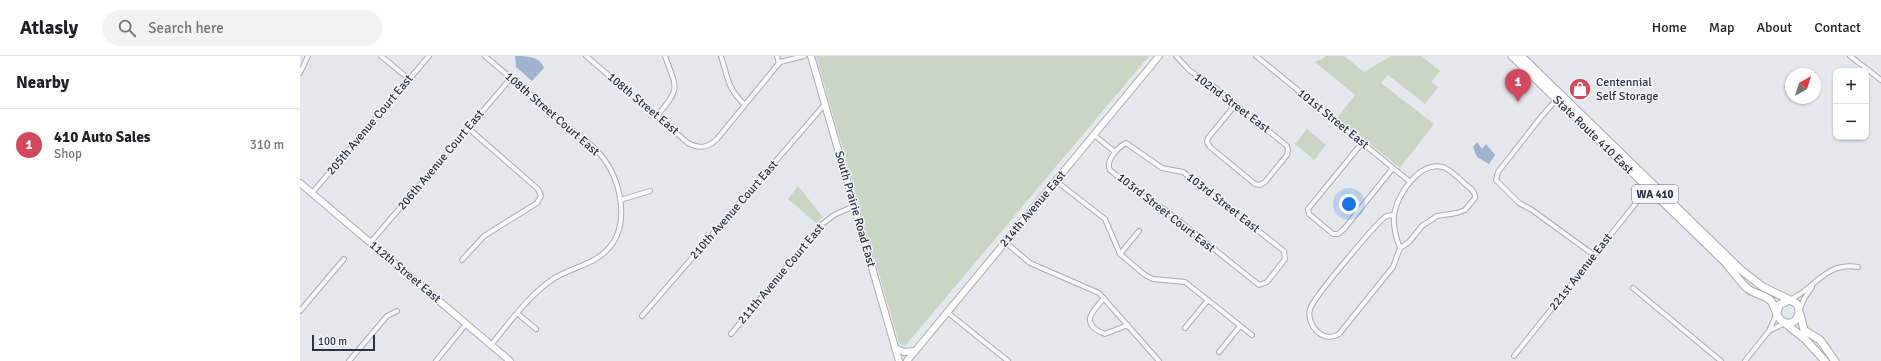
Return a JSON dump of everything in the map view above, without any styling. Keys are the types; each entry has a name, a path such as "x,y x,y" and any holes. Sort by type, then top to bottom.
{"main road":[{"name":"State Route 410 East","path":"1512,56 1559,97 1741,270 1763,287 1790,300"},
{"name":"State Route 410 East","path":"1521,56 1648,188 1724,261 1744,286 1769,299 1777,312"},
{"name":"WA 410","path":"1790,300 1796,303 1800,312 1804,330 1820,340 1835,361"},
{"path":"1777,312 1781,303 1790,300"},
{"name":"WA 410","path":"1777,312 1780,320 1785,322 1805,339 1826,361"},
{"path":"1785,322 1793,322 1800,312"}],"street":[{"path":"300,73 308,56"},
{"path":"381,56 409,79"},
{"name":"205th Avenue Court East","path":"312,193 429,56"},
{"name":"108th Street Court East","path":"485,56 599,153 611,171 620,200 621,215 620,230 609,248 596,259 565,272 543,287 491,345"},
{"name":"108th Street East","path":"586,56 688,143 696,147 702,147 713,143 745,105"},
{"path":"657,116 673,97 675,91 674,83 665,56"},
{"path":"721,56 731,89 734,95 745,105 779,64 804,56"},
{"path":"776,56 779,64"},
{"name":"South Prairie Road East","path":"811,56 899,361"},
{"name":"214th Avenue East","path":"907,361 1159,56"},
{"name":"102nd Street East","path":"1176,56 1190,71 1212,85 1236,104 1287,146 1287,155 1265,182 1260,185 1255,184 1210,147 1207,142 1208,138 1236,104"},
{"name":"101st Street East","path":"1256,56 1409,181"},
{"path":"1850,56 1881,80"},
{"name":"206th Avenue Court East","path":"370,243 511,78"},
{"path":"1559,97 1541,117 1498,172 1496,180 1518,203 1532,210 1594,256"},
{"name":"210th Avenue Court East","path":"642,316 825,104"},
{"path":"462,260 484,236 495,227 537,203 541,198 541,194 538,189 468,128"},
{"path":"1094,135 1115,152"},
{"name":"103rd Street East","path":"1115,152 1126,143 1162,168 1183,172 1284,251 1285,256 1267,282 1259,285"},
{"path":"1362,143 1308,209 1310,215 1333,234 1338,234 1393,168"},
{"name":"103rd Street Court East","path":"1115,152 1109,162 1110,170 1148,201 1164,209 1259,285"},
{"path":"1394,215 1386,216 1339,270 1312,305 1310,310 1311,318 1319,333 1324,336 1334,338 1339,334 1393,267 1400,248 1409,242 1422,226 1432,218 1443,214 1457,213 1469,207 1475,198 1474,192 1450,171 1437,166 1422,171 1409,181 1394,215 1396,236 1400,248"},
{"path":"1056,181 1105,219 1120,254 1149,278 1185,282 1252,335"},
{"name":"112th Street East","path":"300,183 510,361"},
{"name":"221st Avenue East","path":"1514,356 1648,188"},
{"path":"620,200 650,191"},
{"name":"211th Avenue Court East","path":"731,334 821,225 838,213 854,206"},
{"path":"1120,254 1139,231"},
{"path":"1005,242 1030,264 1093,290 1104,298 1159,361"},
{"path":"300,311 344,259"},
{"path":"1800,312 1804,299 1822,275 1835,268 1845,266 1858,267"},
{"path":"1790,300 1816,282"},
{"path":"1633,288 1722,361"},
{"path":"1104,298 1090,314 1090,324 1099,332 1105,334 1128,325"},
{"path":"1185,328 1208,300"},
{"path":"349,361 387,316 397,311"},
{"path":"947,312 1008,361"},
{"path":"1744,361 1769,331 1777,312"},
{"path":"518,314 536,329"},
{"path":"1769,331 1785,322"},
{"path":"436,361 466,324"},
{"path":"1219,352 1240,326"},
{"path":"895,348 904,352 916,351"}],"green space":[{"path":"816,56 1149,56 905,346 899,343"},
{"path":"1325,56 1344,56 1364,72 1391,56 1422,56 1440,71 1431,82 1438,87 1425,104 1388,75 1381,83 1434,124 1400,168 1337,118 1355,95 1315,62 1324,58"},
{"path":"1307,129 1326,145 1314,160 1295,144"},
{"path":"798,186 823,217 816,223 788,199"}],"water":[{"path":"515,56 536,59 544,68 532,81 516,67"},
{"path":"1477,142 1482,149 1486,144 1495,155 1489,164 1477,157 1473,147"}],"place":[{"name":"Centennial Self Storage","path":"1580,89"},
{"name":"410 Auto Sales","path":"1518,102"}]}
